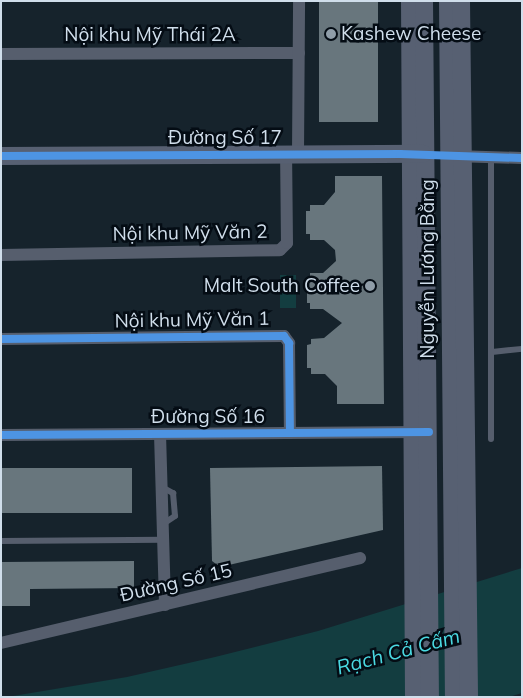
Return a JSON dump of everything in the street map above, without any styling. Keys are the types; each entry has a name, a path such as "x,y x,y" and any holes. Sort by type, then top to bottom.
{"main road":[{"name":"Nguyễn Lương Bằng","path":"410,1 418,154 423,505"},
{"name":"Nguyễn Lương Bằng","path":"418,154 424,1"},
{"name":"Nguyễn Lương Bằng","path":"448,1 456,156"},
{"name":"Nguyễn Lương Bằng","path":"458,506 456,156 461,1"},
{"name":"Đường Số 17","path":"1,156 418,154 456,156"},
{"path":"414,697 423,505"},
{"path":"423,505 430,697"},
{"path":"454,697 458,506"},
{"path":"458,506 469,697"}],"street":[{"name":"Nội khu Mỹ Văn 2","path":"1,255 280,250 287,243 299,53 299,1"},
{"name":"Nội khu Mỹ Thái 2A","path":"1,54 299,53"},
{"path":"456,156 522,158"},
{"name":"Nội khu Mỹ Văn 1","path":"1,339 284,336 289,344 290,433"},
{"name":"Đường Số 16","path":"1,435 422,432"},
{"path":"160,434 165,605"},
{"name":"Đường Số 15","path":"1,643 360,558"}],"lane":[{"path":"491,158 491,439"},
{"path":"492,352 522,350"},
{"path":"1,541 163,540"}],"water":[{"path":"280,275 296,275 296,308 280,308"},
{"name":"Rạch Cả Cấm","path":"522,568 522,693 509,697 7,697 127,677 215,657 318,631"}],"building":[{"path":"319,1 378,1 378,122 319,122"},
{"path":"335,176 382,176 384,404 337,404 337,386 325,374 311,374 311,368 307,368 307,345 311,344 311,339 324,338 342,323 323,309 310,309 310,303 307,303 307,279 310,279 310,273 323,273 336,261 335,250 324,240 310,240 310,234 306,234 306,211 310,211 310,205 324,205 335,192"},
{"path":"382,466 383,530 220,567 212,561 210,468"},
{"path":"1,468 132,468 132,513 1,513"},
{"path":"134,561 134,588 30,589 30,606 1,606 1,562"}],"cycle path":[{"path":"1,156 400,154 522,158"},
{"path":"1,339 284,336 289,343 290,433"},
{"path":"1,435 429,432"}],"place":[{"name":"Kashew Cheese","path":"331,34"},
{"name":"Malt South Coffee","path":"370,286"}]}
